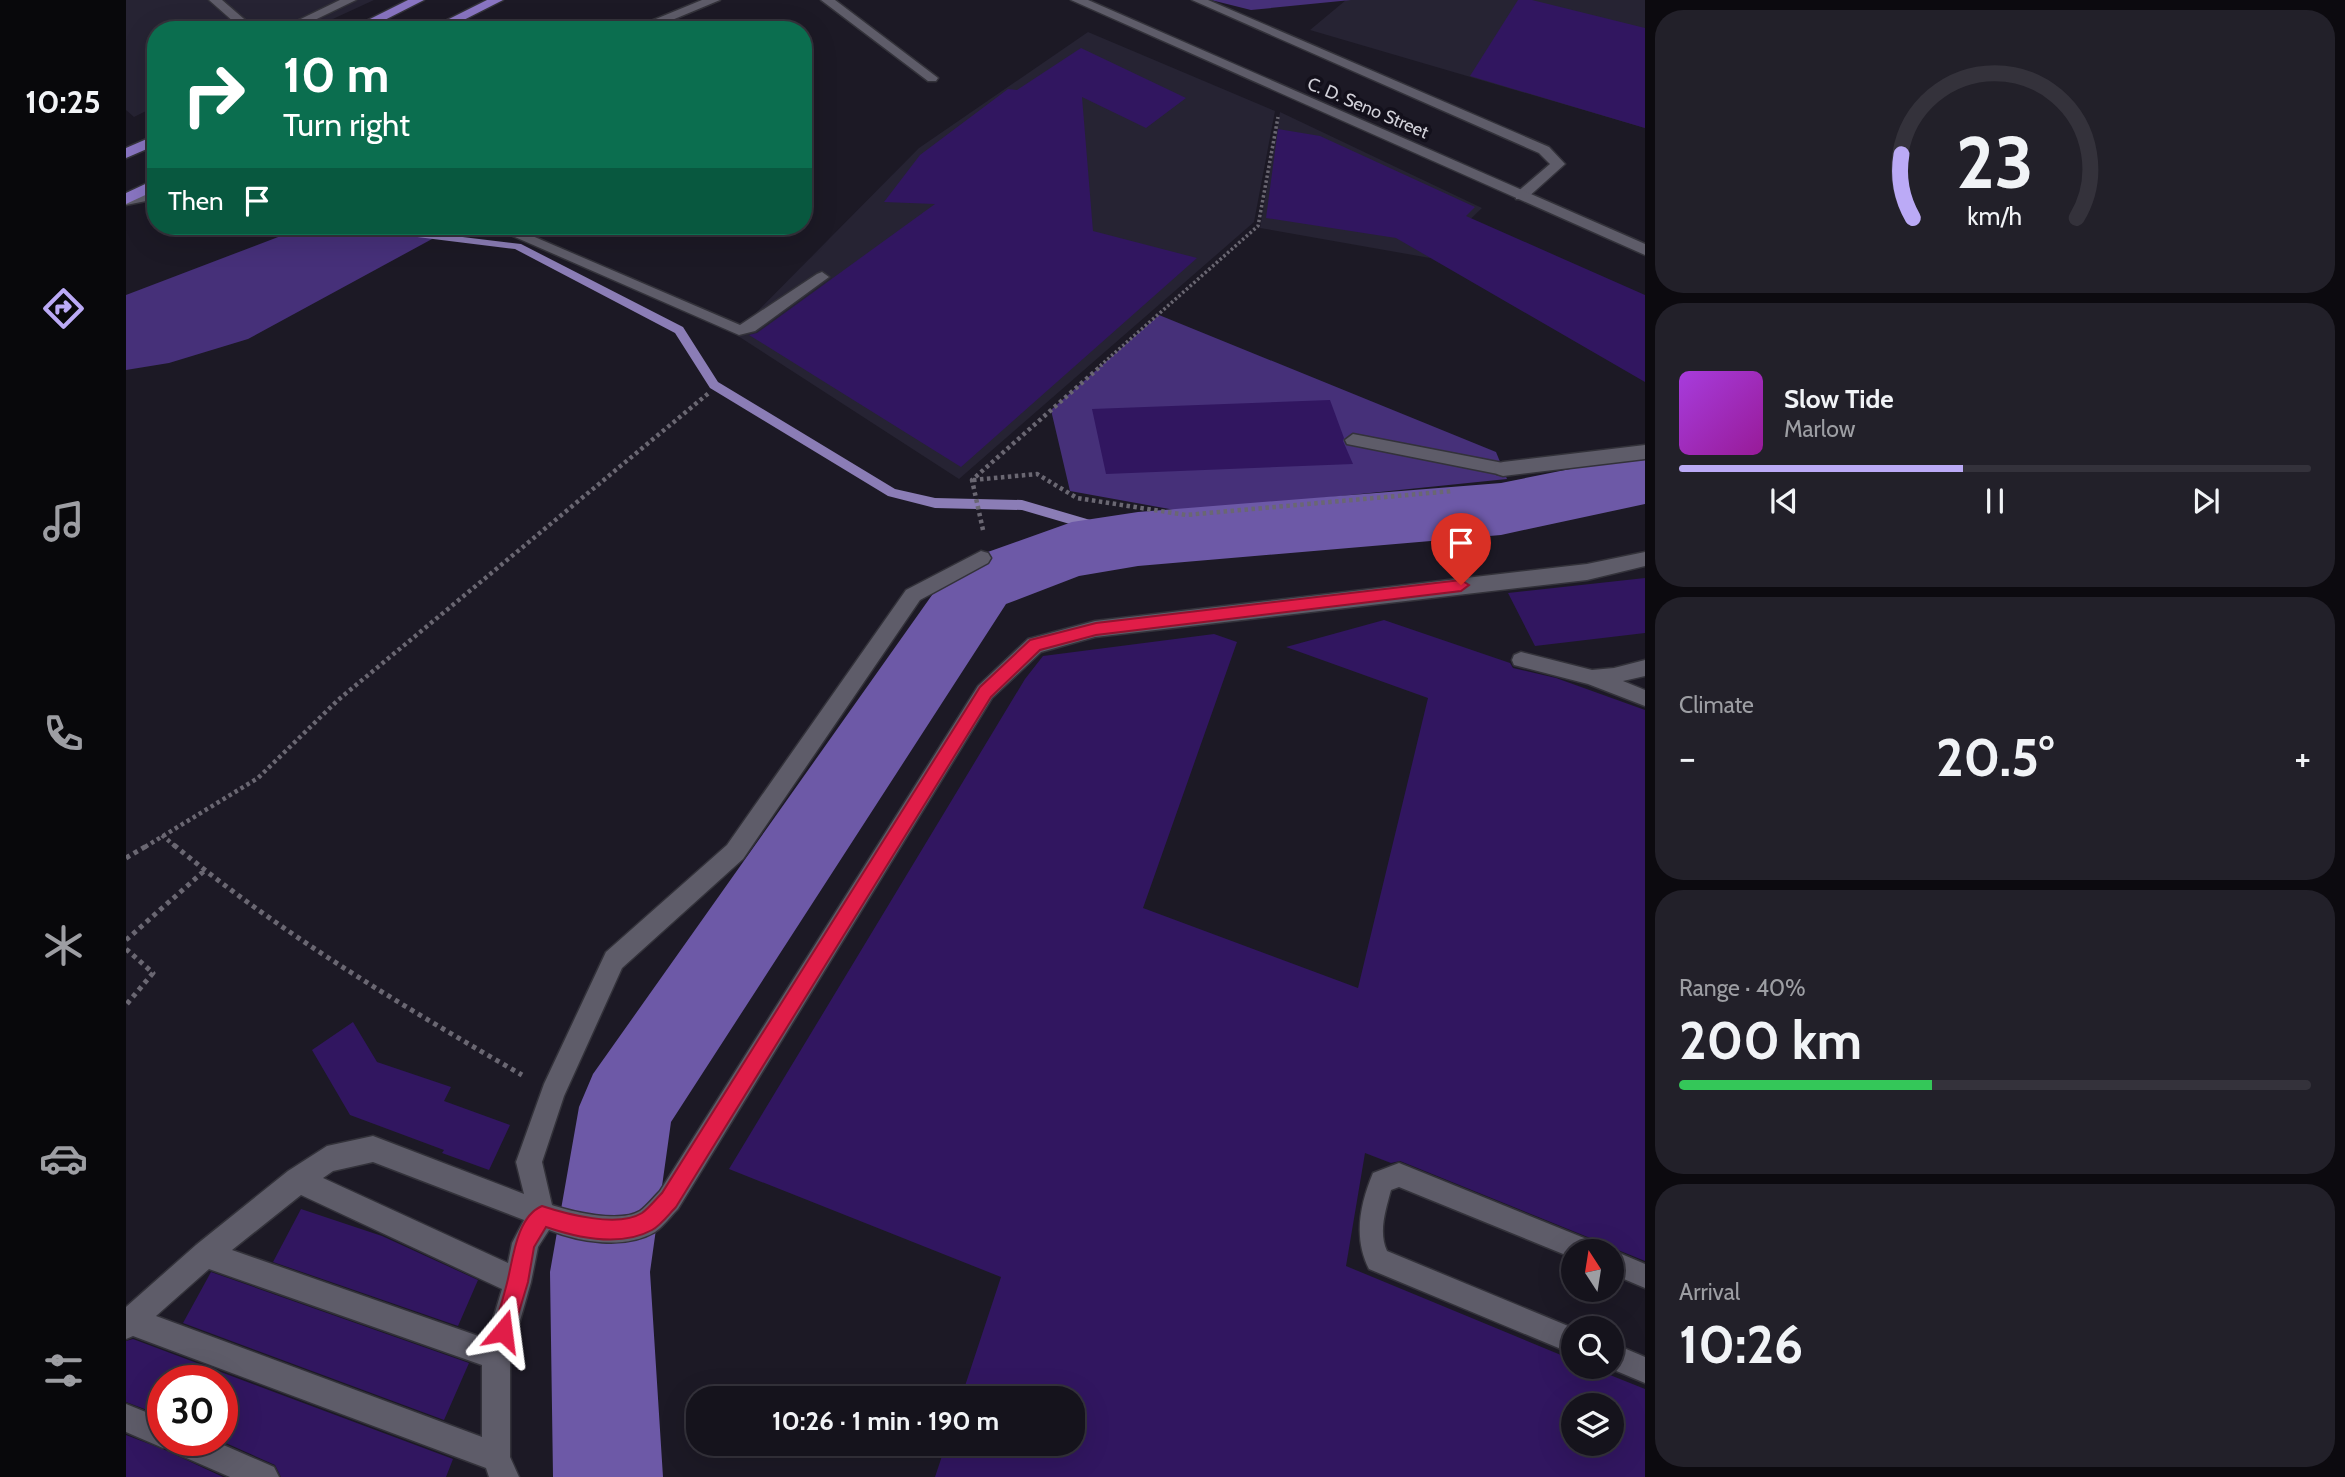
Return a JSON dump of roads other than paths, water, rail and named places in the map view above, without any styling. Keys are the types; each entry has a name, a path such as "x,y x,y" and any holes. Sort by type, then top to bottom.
{"main road":[{"path":"373,21 418,0"},
{"path":"452,21 497,0"},
{"path":"126,154 147,144"},
{"path":"126,200 147,189"}],"street":[{"path":"659,21 714,0"},
{"name":"C. D. Seno Street","path":"1077,0 1645,250"},
{"path":"126,200 147,196"},
{"path":"1503,469 1645,452"},
{"path":"981,558 913,595 735,852 614,960 553,1093 529,1162 542,1216 524,1243 518,1282 496,1356 500,1467 129,1323 205,1254 297,1180 327,1159 373,1149 542,1216 576,1227 626,1228 647,1222 669,1200 985,692 1035,645 1096,629 1587,572 1645,559"},
{"path":"297,1180 518,1282"},
{"path":"205,1254 496,1356"},
{"path":"126,1418 147,1427"},
{"path":"215,1456 264,1477"}],"lane":[{"path":"215,0 240,21"},
{"path":"304,21 350,0"},
{"path":"827,0 932,78"},
{"path":"1198,0 1544,150 1558,164 1521,196"},
{"path":"518,235 739,330 750,327 822,277"},
{"path":"1353,440 1503,469"},
{"path":"1521,660 1590,677 1645,698"},
{"path":"1590,677 1614,676 1645,668"},
{"path":"1561,1241 1399,1175 1381,1181 1370,1242 1372,1252 1378,1260 1561,1336"},
{"path":"1624,1267 1645,1276"},
{"path":"1624,1361 1645,1370"}],"waterway":[{"path":"422,235 517,246 679,330 714,385 892,493 935,503 1022,505 1138,539"},
{"path":"608,1477 600,1272 626,1107 980,584 1072,550 1138,539 1501,509 1645,479"}]}
